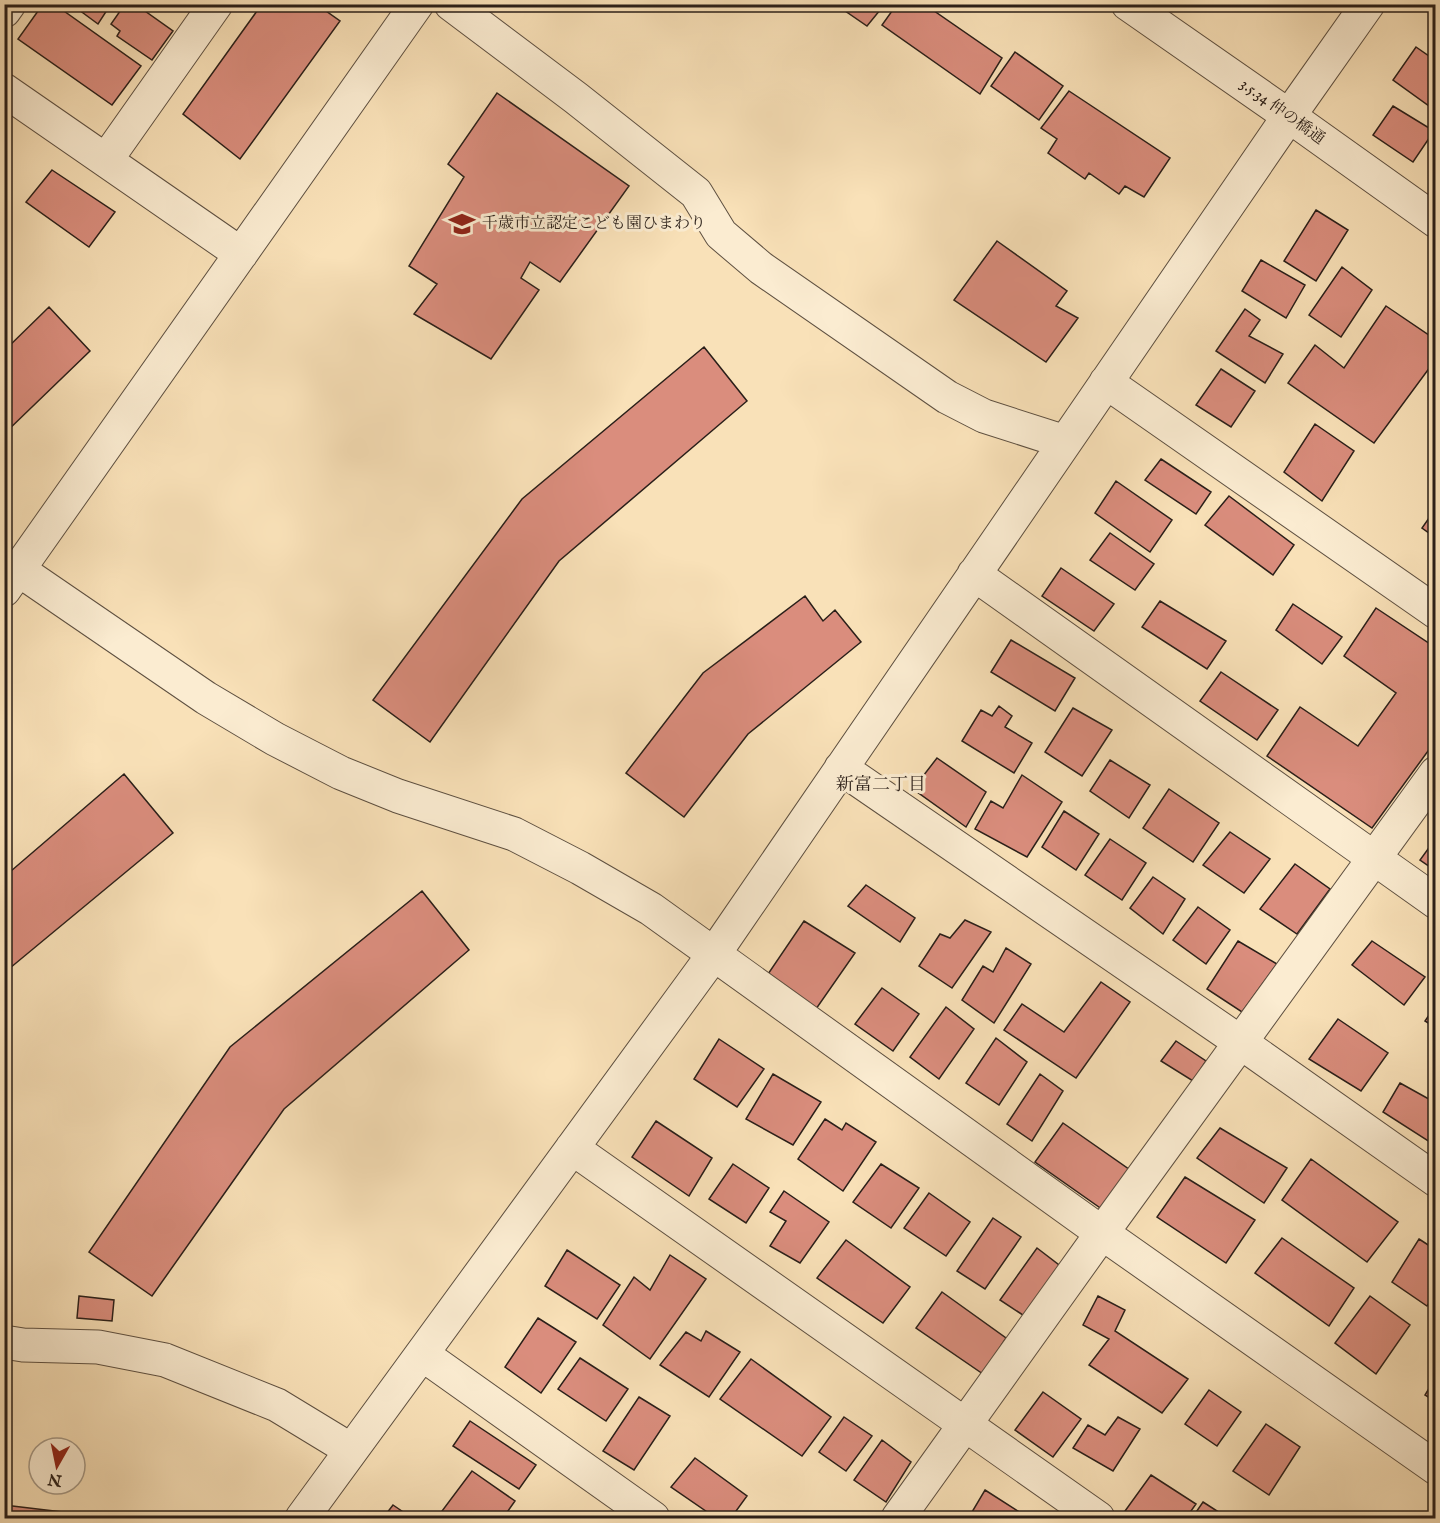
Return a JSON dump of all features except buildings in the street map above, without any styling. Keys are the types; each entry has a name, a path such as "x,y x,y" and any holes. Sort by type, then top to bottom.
{"street":[{"path":"4,11 9,4"},
{"path":"106,160 216,4"},
{"path":"417,4 12,580 275,739 341,773 388,792 514,834 580,868 651,909 1102,1233 1436,1468"},
{"path":"452,4 696,193 722,234 761,268 947,397 984,417 1065,442"},
{"name":"3.5.34 仲の橋通","path":"1128,4 1436,221"},
{"path":"302,1518 714,954 1368,4"},
{"path":"4,90 241,254"},
{"path":"1106,382 1436,612"},
{"path":"974,574 1436,902"},
{"path":"841,768 1240,1042 1436,1180"},
{"path":"898,1518 1436,773"},
{"path":"572,1148 1098,1518"},
{"path":"4,1342 23,1345 98,1347 165,1360 277,1405 351,1450"},
{"path":"422,1354 653,1518"}],"place":[{"name":"千歳市立認定こども園ひまわり","path":"462,224"}],"district":[{"name":"新富二丁目","path":"881,785"}]}
